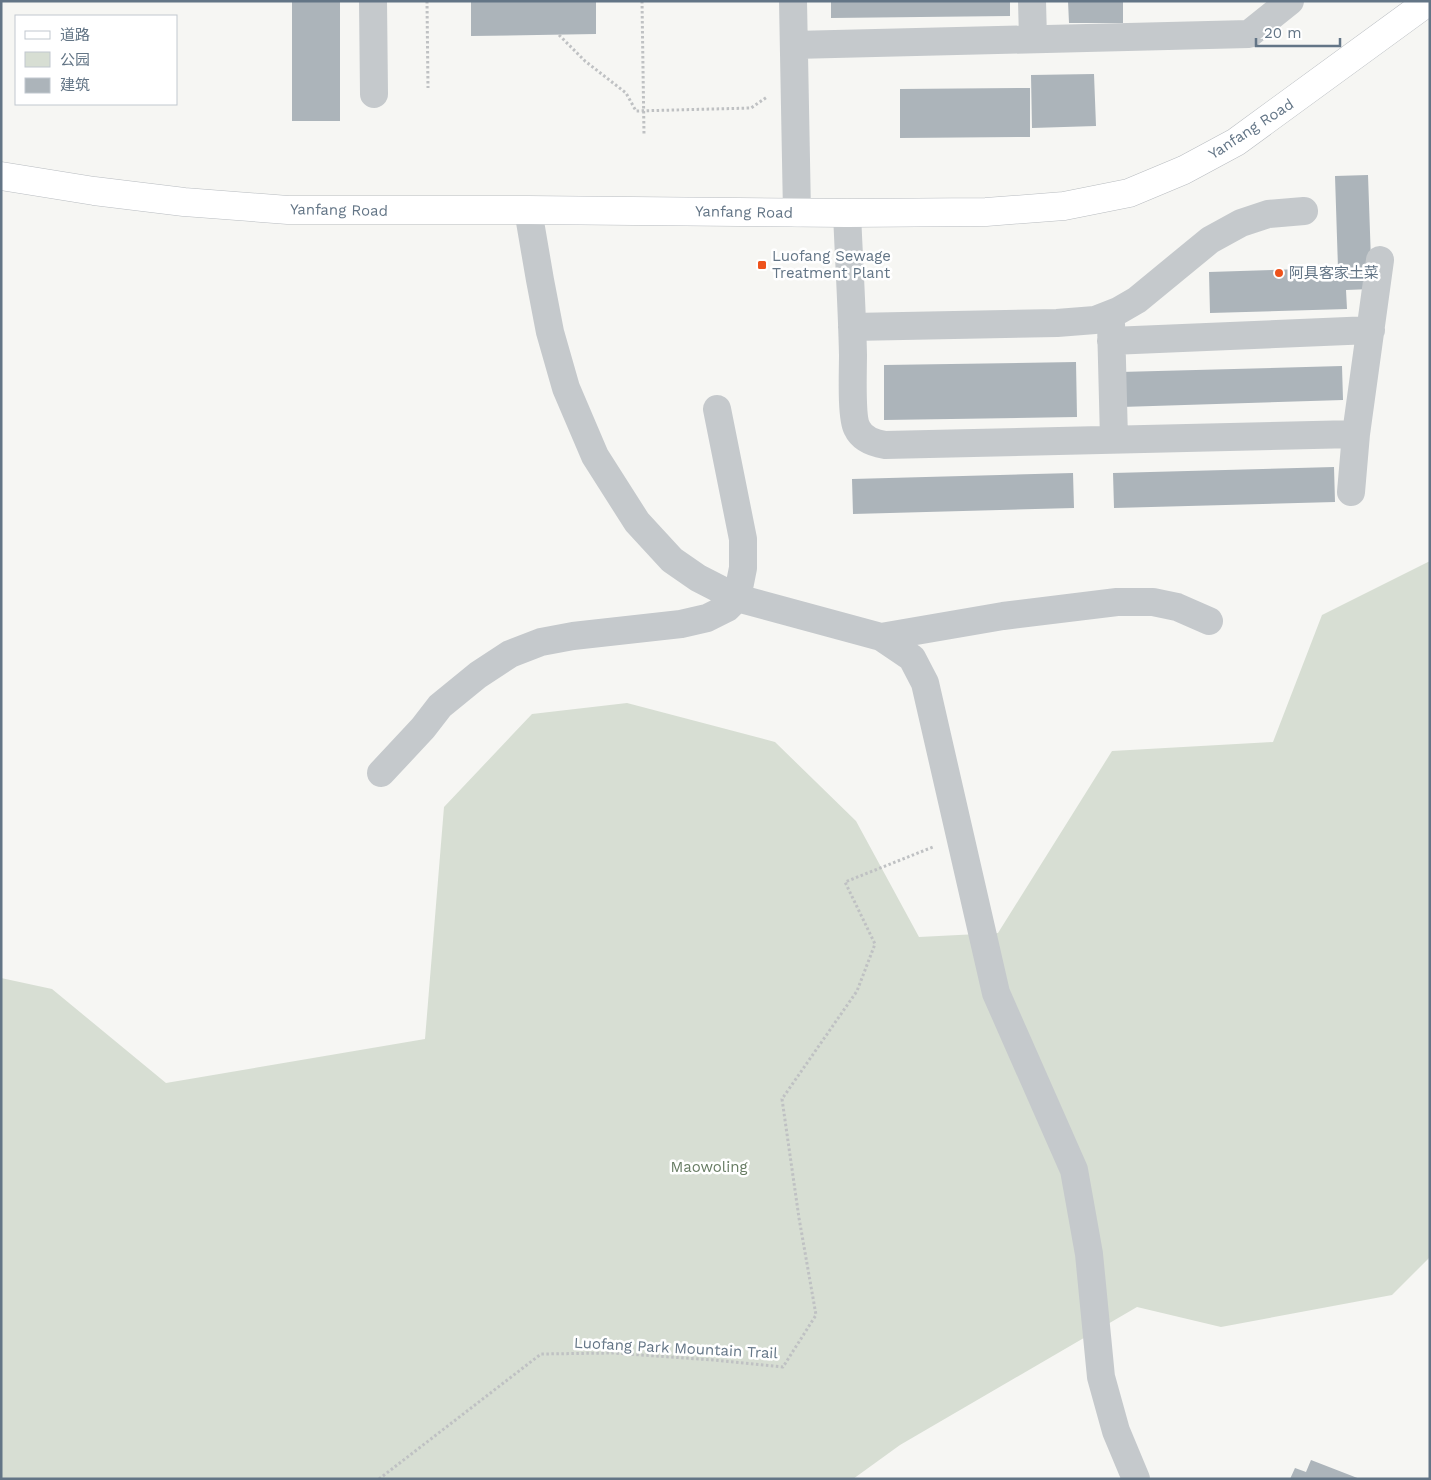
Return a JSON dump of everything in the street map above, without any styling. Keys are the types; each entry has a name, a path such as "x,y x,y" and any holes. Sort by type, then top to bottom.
{"main road":[{"name":"Yanfang Road","path":"1,176 94,191 184,202 288,210 528,210 847,214 986,212 1064,206 1129,192 1184,170 1236,142 1429,1"}],"street":[{"path":"373,1 374,94"},
{"path":"793,1 797,213"},
{"path":"1032,1 1033,39"},
{"path":"794,45 1249,34 1290,1"},
{"path":"528,210 550,332 566,388 595,456 637,522 672,560 698,578 737,598 881,637 912,658 925,683 996,993 1074,1170 1089,1254 1101,1377 1116,1431 1136,1479"},
{"path":"852,327 1057,323 1095,320 1118,311 1137,300 1210,240 1241,223 1268,214 1304,211"},
{"path":"847,214 856,426 864,437 874,443 885,445 1356,434"},
{"path":"1351,492 1356,434 1380,260"},
{"path":"1110,314 1114,439"},
{"path":"1111,341 1371,330"},
{"path":"381,773 423,728 440,706 510,654 541,642 573,636 681,624 699,620 727,608 737,598 743,568 743,539 717,409"},
{"path":"881,637 1003,616 1116,602 1153,602 1178,607 1209,621"}],"path":[{"path":"427,1 428,88"},
{"path":"642,1 644,135"},
{"path":"560,35 585,61 626,93 636,111 751,108 795,78"},
{"name":"Luofang Park Mountain Trail","path":"379,1479 541,1354 614,1353 783,1367 816,1315 799,1218 782,1099 857,991 874,944 845,882 960,837"}],"green space":[{"name":"Maowoling","path":"1430,561 1430,1257 1392,1295 1221,1327 1137,1307 900,1445 853,1479 1,1479 1,978 52,989 166,1083 425,1039 444,807 532,714 627,703 775,742 856,821 919,937 998,933 1112,751 1273,742 1322,615"}],"building":[{"path":"292,1 340,1 340,121 292,121"},
{"path":"471,1 596,1 596,34 471,36"},
{"path":"831,1 1010,1 1010,16 831,18"},
{"path":"1068,1 1123,1 1123,23 1069,23"},
{"path":"1094,74 1096,126 1032,128 1031,75"},
{"path":"1030,88 1030,137 900,138 900,89"},
{"path":"1368,175 1372,289 1346,290 1347,309 1210,313 1209,272 1338,268 1335,176"},
{"path":"1076,362 1077,417 884,420 884,365"},
{"path":"1342,366 1343,400 1121,407 1120,372"},
{"path":"1334,467 1335,502 1114,508 1113,473"},
{"path":"1073,473 1074,508 853,514 852,479"},
{"path":"1311,1460 1360,1479 1290,1479 1295,1468 1306,1472"}],"place":[{"name":"Luofang Sewage Treatment Plant","path":"762,265"},
{"name":"阿具客家土菜","path":"1279,273"}]}
